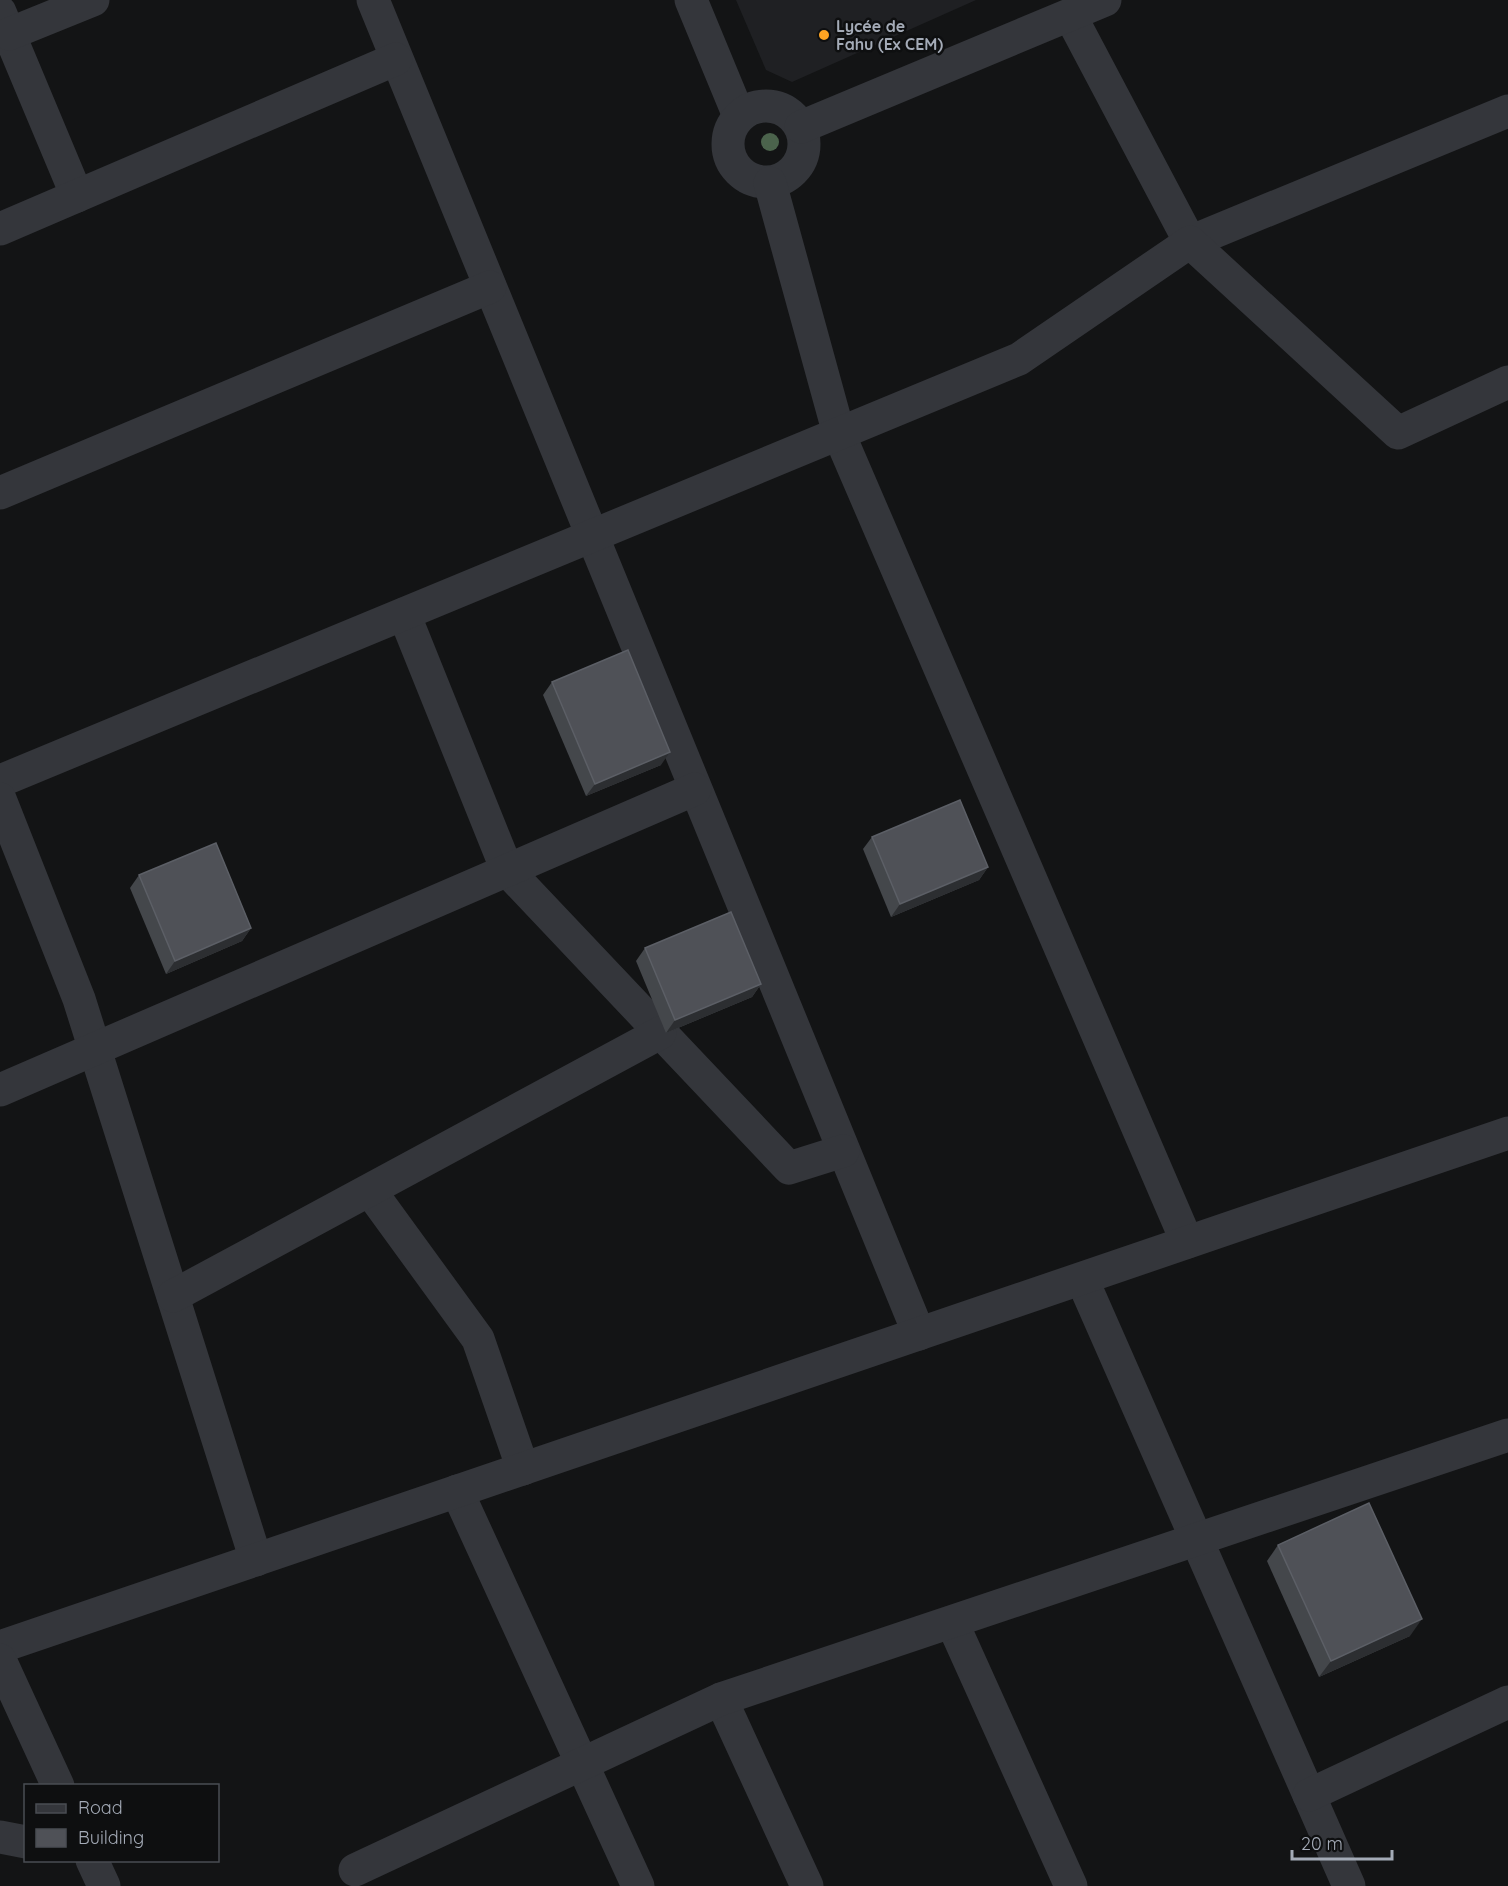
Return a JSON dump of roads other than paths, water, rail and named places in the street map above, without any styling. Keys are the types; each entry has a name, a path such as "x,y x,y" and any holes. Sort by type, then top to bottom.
{"street":[{"path":"77,196 5,23 93,0"},
{"path":"373,0 919,1334"},
{"path":"691,0 739,116"},
{"path":"801,128 1105,0"},
{"path":"1070,15 1190,242 1398,433 1508,382"},
{"path":"0,229 396,59"},
{"path":"766,105 780,108 792,116 801,128 804,152 797,166 785,178 770,183 751,180 736,168 728,151 729,132 739,116 751,108 766,105"},
{"path":"0,781 1019,359 1190,242 1508,111"},
{"path":"770,183 839,434 1187,1242"},
{"path":"0,493 490,287"},
{"path":"404,614 507,870 789,1168 843,1151"},
{"path":"0,1090 695,789"},
{"path":"0,799 79,999 256,1560"},
{"path":"174,1296 371,1192 660,1033"},
{"path":"0,1647 1508,1133"},
{"path":"371,1192 478,1339 522,1469"},
{"path":"1082,1279 1349,1886"},
{"path":"355,1870 721,1699 1508,1435"},
{"path":"457,1491 638,1886"},
{"path":"952,1622 1071,1886"},
{"path":"0,1660 58,1784"},
{"path":"721,1699 807,1886"},
{"path":"1309,1795 1508,1702"},
{"path":"0,1838 24,1842"},
{"path":"93,1862 104,1886"}],"place":[{"name":"Lycée de Fahu (Ex CEM)","path":"824,35"}]}
